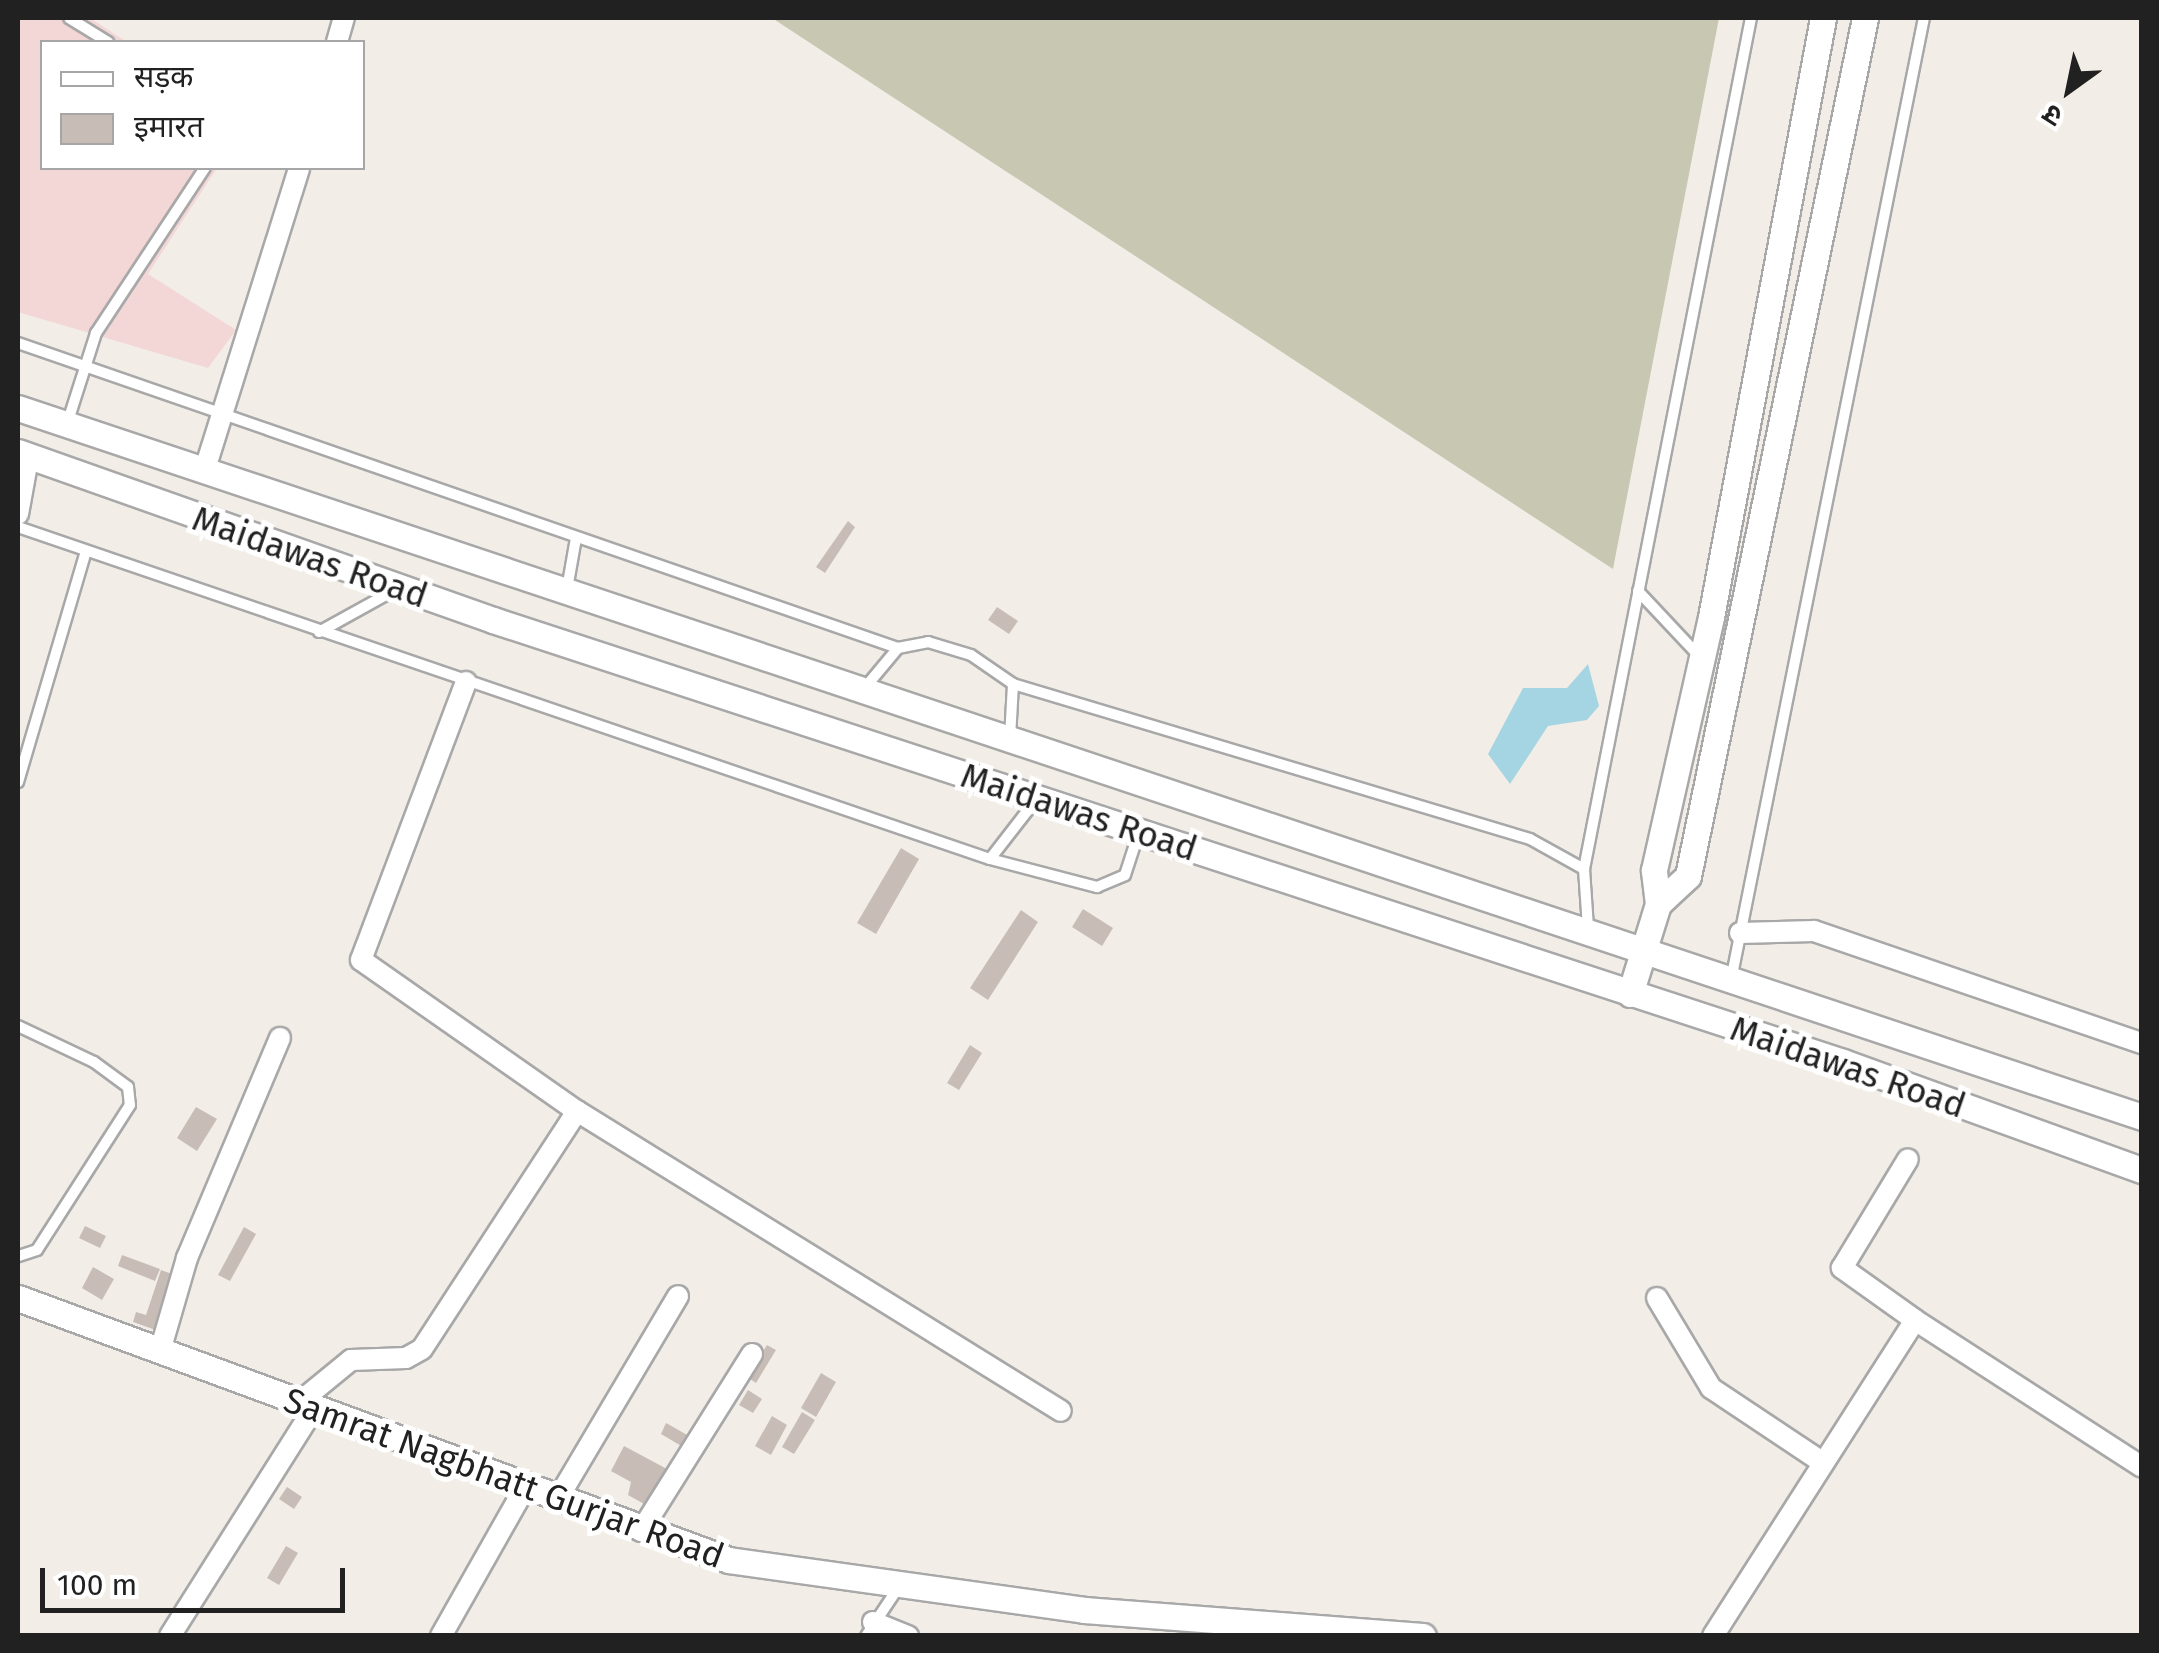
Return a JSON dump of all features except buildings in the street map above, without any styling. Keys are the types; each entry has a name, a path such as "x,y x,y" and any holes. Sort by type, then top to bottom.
{"street":[{"path":"1630,994 1658,904 1654,870 1702,659 1824,18"},
{"path":"1658,904 1688,876 1865,18"},
{"path":"204,472 217,414 298,170"},
{"name":"Maidawas Road","path":"18,408 566,595 1588,927 2142,1116"},
{"path":"18,514 23,455"},
{"name":"Maidawas Road","path":"23,455 400,588 1630,994 2142,1170"},
{"path":"466,682 361,960 577,1111 1061,1411"},
{"path":"1740,933 1814,930 2142,1043"},
{"path":"160,1351 186,1280 186,1258 280,1038"},
{"path":"170,1636 304,1408 350,1360 406,1358 422,1349 577,1111"},
{"path":"1908,1159 1842,1268 2142,1467"},
{"path":"557,1500 678,1296"},
{"name":"Samrat Nagbhatt Gurjar Road","path":"18,1298 304,1408 728,1560 1084,1610 1423,1636"},
{"path":"1658,1298 1711,1388 1822,1462"},
{"path":"1713,1636 1915,1320"},
{"path":"641,1531 752,1354"},
{"path":"441,1636 524,1489"},
{"path":"869,1629 908,1636"}],"lane":[{"path":"69,18 105,40"},
{"path":"1588,927 1584,869 1751,18"},
{"path":"1732,975 1924,18"},
{"path":"67,425 82,366 204,170"},
{"path":"18,343 898,648 928,642 971,655 1014,684 1530,839 1584,869"},
{"path":"18,527 990,859 1097,887 1125,875 1139,830"},
{"path":"566,595 576,538"},
{"path":"18,782 86,551"},
{"path":"319,632 400,588"},
{"path":"1638,591 1702,659"},
{"path":"862,691 898,648"},
{"path":"1010,738 1014,684"},
{"path":"990,859 1036,800"},
{"path":"18,1026 94,1062 128,1087 130,1106 37,1250 18,1256"},
{"path":"869,1629 900,1584"}],"shaded area":[{"path":"18,18 90,18 124,40 40,40 40,170 216,170 148,274 236,330 208,368 18,312"},
{"path":"772,18 1719,18 1613,569"}],"water":[{"path":"1588,664 1599,706 1587,720 1548,726 1510,784 1488,754 1523,688 1567,688"}]}
